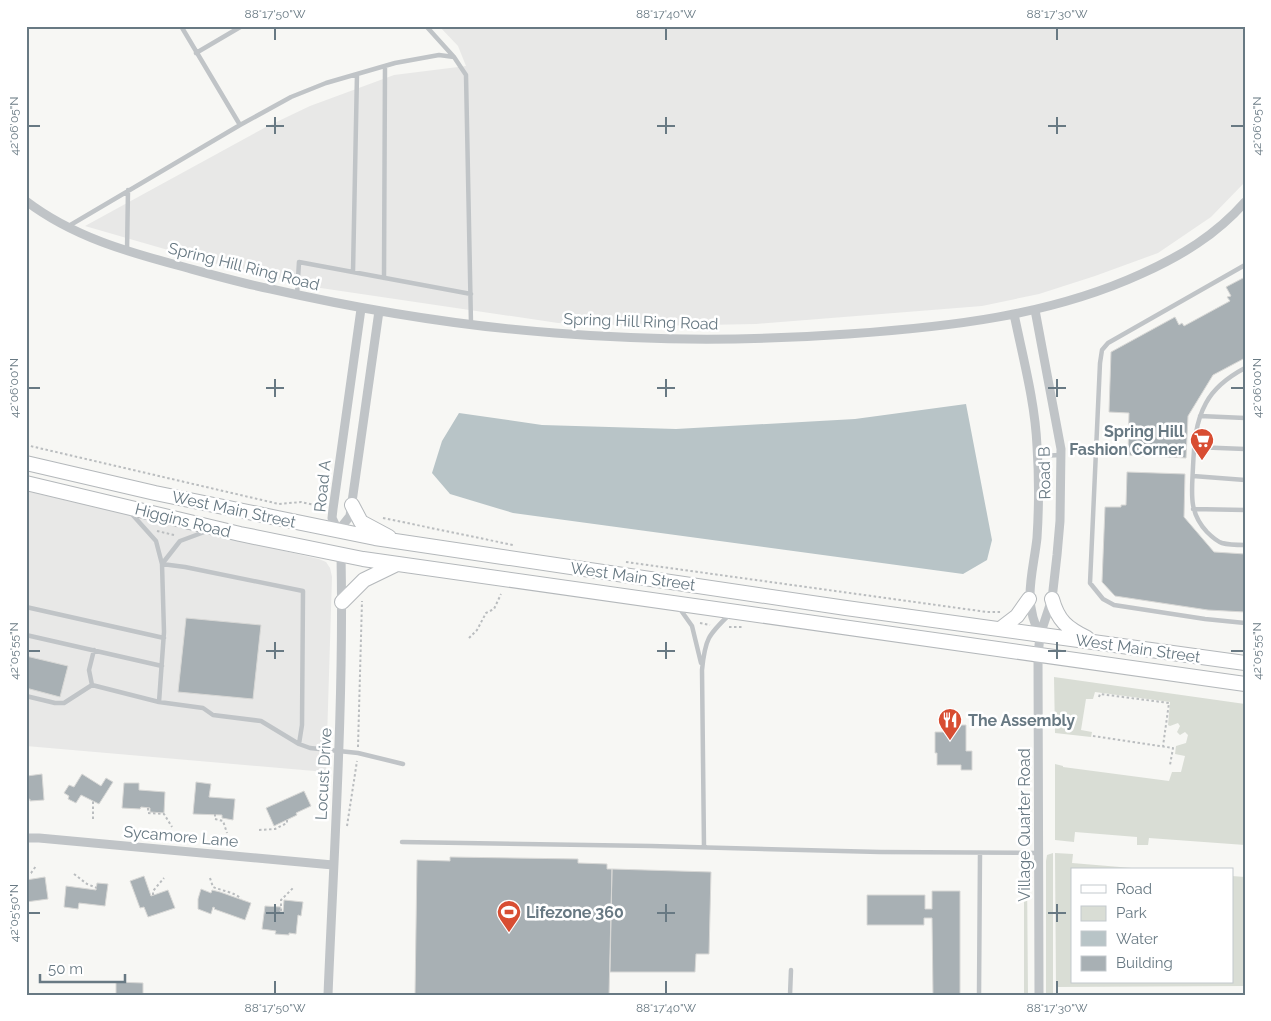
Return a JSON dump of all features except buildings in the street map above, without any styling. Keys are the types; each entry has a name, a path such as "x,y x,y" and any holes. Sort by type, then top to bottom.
{"main road":[{"name":"West Main Street","path":"26,463 155,493 399,542 846,608 1245,664"},
{"name":"Higgins Road","path":"26,483 215,528 341,555"},
{"path":"352,505 361,522 399,542"},
{"path":"338,531 341,555"},
{"name":"West Main Street","path":"341,555 1038,656 1245,684"},
{"path":"342,602 364,580 396,564"},
{"path":"1000,629 1017,616 1029,599"},
{"path":"1052,599 1059,618 1066,626 1094,642"}],"street":[{"name":"Spring Hill Ring Road","path":"26,201 66,228 127,251 214,276 361,309 554,333 614,337 730,339 789,338 886,331 948,325 1035,310 1102,290 1166,263 1220,228 1245,202"},
{"name":"Road A","path":"361,309 332,518 338,531 350,516 379,311"},
{"name":"Road B","path":"1035,310 1061,455 1060,521 1052,599 1040,635 1038,656"},
{"name":"Road B","path":"1014,314 1033,407 1038,456 1037,537 1029,599 1033,619 1040,635"},
{"name":"Locust Drive","path":"328,995 340,751 341,555"},
{"name":"Village Quarter Road","path":"1038,656 1039,995"},
{"name":"Sycamore Lane","path":"26,838 333,865"}],"lane":[{"path":"180,26 240,125"},
{"path":"196,53 242,26"},
{"path":"426,26 454,57 466,75 471,324"},
{"path":"66,228 128,190 291,97 326,83 385,66 426,56 454,57"},
{"path":"384,278 385,66"},
{"path":"353,272 357,74"},
{"path":"127,251 128,190"},
{"path":"297,295 299,262 471,294"},
{"path":"1245,265 1108,343 1102,350 1090,583 1103,599 1114,604 1205,619 1245,623"},
{"path":"1245,368 1233,374 1214,391 1206,403 1196,431 1193,476 1193,509 1195,516 1213,538 1221,543 1245,545"},
{"path":"1200,416 1245,418"},
{"path":"1194,447 1245,449"},
{"path":"1038,456 1061,455"},
{"path":"1193,476 1245,480"},
{"path":"124,506 156,541 162,564 165,602 159,702"},
{"path":"1193,509 1245,510"},
{"path":"26,524 26,529"},
{"path":"162,564 180,541 215,528"},
{"path":"162,564 303,591 302,724 299,744"},
{"path":"671,603 682,610 692,626 702,670"},
{"path":"26,607 164,638"},
{"path":"704,847 702,670 704,649 712,632 733,612"},
{"path":"26,635 162,666"},
{"path":"92,685 89,670 94,650"},
{"path":"26,696 54,703 64,703 92,685 159,702 203,708 213,714 261,721 299,744 310,748 358,754 403,764"},
{"path":"402,842 870,852 1039,853"},
{"path":"979,995 980,853"},
{"path":"790,995 791,970"}],"path":[{"path":"26,445 279,504 301,502 322,507"},
{"path":"383,518 520,546"},
{"path":"157,531 178,535"},
{"path":"625,561 1004,613"},
{"path":"469,638 477,630 486,613 494,609 501,594"},
{"path":"346,831 358,754 362,595"},
{"path":"695,622 711,625"},
{"path":"1099,697 1100,694 1169,703 1163,746"},
{"path":"1093,736 1173,748 1170,765"},
{"path":"92,819 93,801"},
{"path":"148,808 148,813 164,814 172,827"},
{"path":"215,814 215,819 223,820 227,833"},
{"path":"259,830 275,829 287,823 287,820"},
{"path":"26,874 32,872 36,866"},
{"path":"74,874 87,884 97,888"},
{"path":"153,895 164,878"},
{"path":"210,878 213,887 233,893 241,899"},
{"path":"281,911 281,900 294,887"}],"shaded area":[{"path":"439,26 1245,26 1245,182 1211,217 1158,253 1039,294 982,306 756,324 650,326 558,323 314,287 213,263 85,226 266,127 310,106 394,75 466,66 458,46"},
{"path":"26,491 326,562 332,577 326,772 26,746"}],"green space":[{"path":"1054,677 1245,704 1245,845 1149,838 1148,845 1137,845 1137,837 1075,832 1074,842 1055,840 1055,764 1063,767 1169,781 1172,772 1181,772 1185,756 1175,754 1176,746 1186,743 1188,735 1185,732 1180,735 1177,732 1180,726 1178,723 1168,725 1170,702 1095,692 1093,699 1086,699 1081,730 1092,732 1091,737 1055,733"},
{"path":"1053,853 1053,995 1046,995 1046,861 1047,855"},
{"path":"1055,853 1073,854 1072,863 1132,868 1071,868 1071,984 1234,984 1234,876 1245,877 1245,986 1056,987"},
{"path":"1024,865 1027,871 1028,995 1024,995"}],"water":[{"path":"966,404 992,540 987,560 963,574 513,513 450,494 432,473 442,441 459,413 542,425 676,429 855,419"}],"place":[{"name":"Spring Hill Fashion Corner","path":"1202,461"},
{"name":"The Assembly","path":"950,741"},
{"name":"Lifezone 360","path":"509,933"}]}
